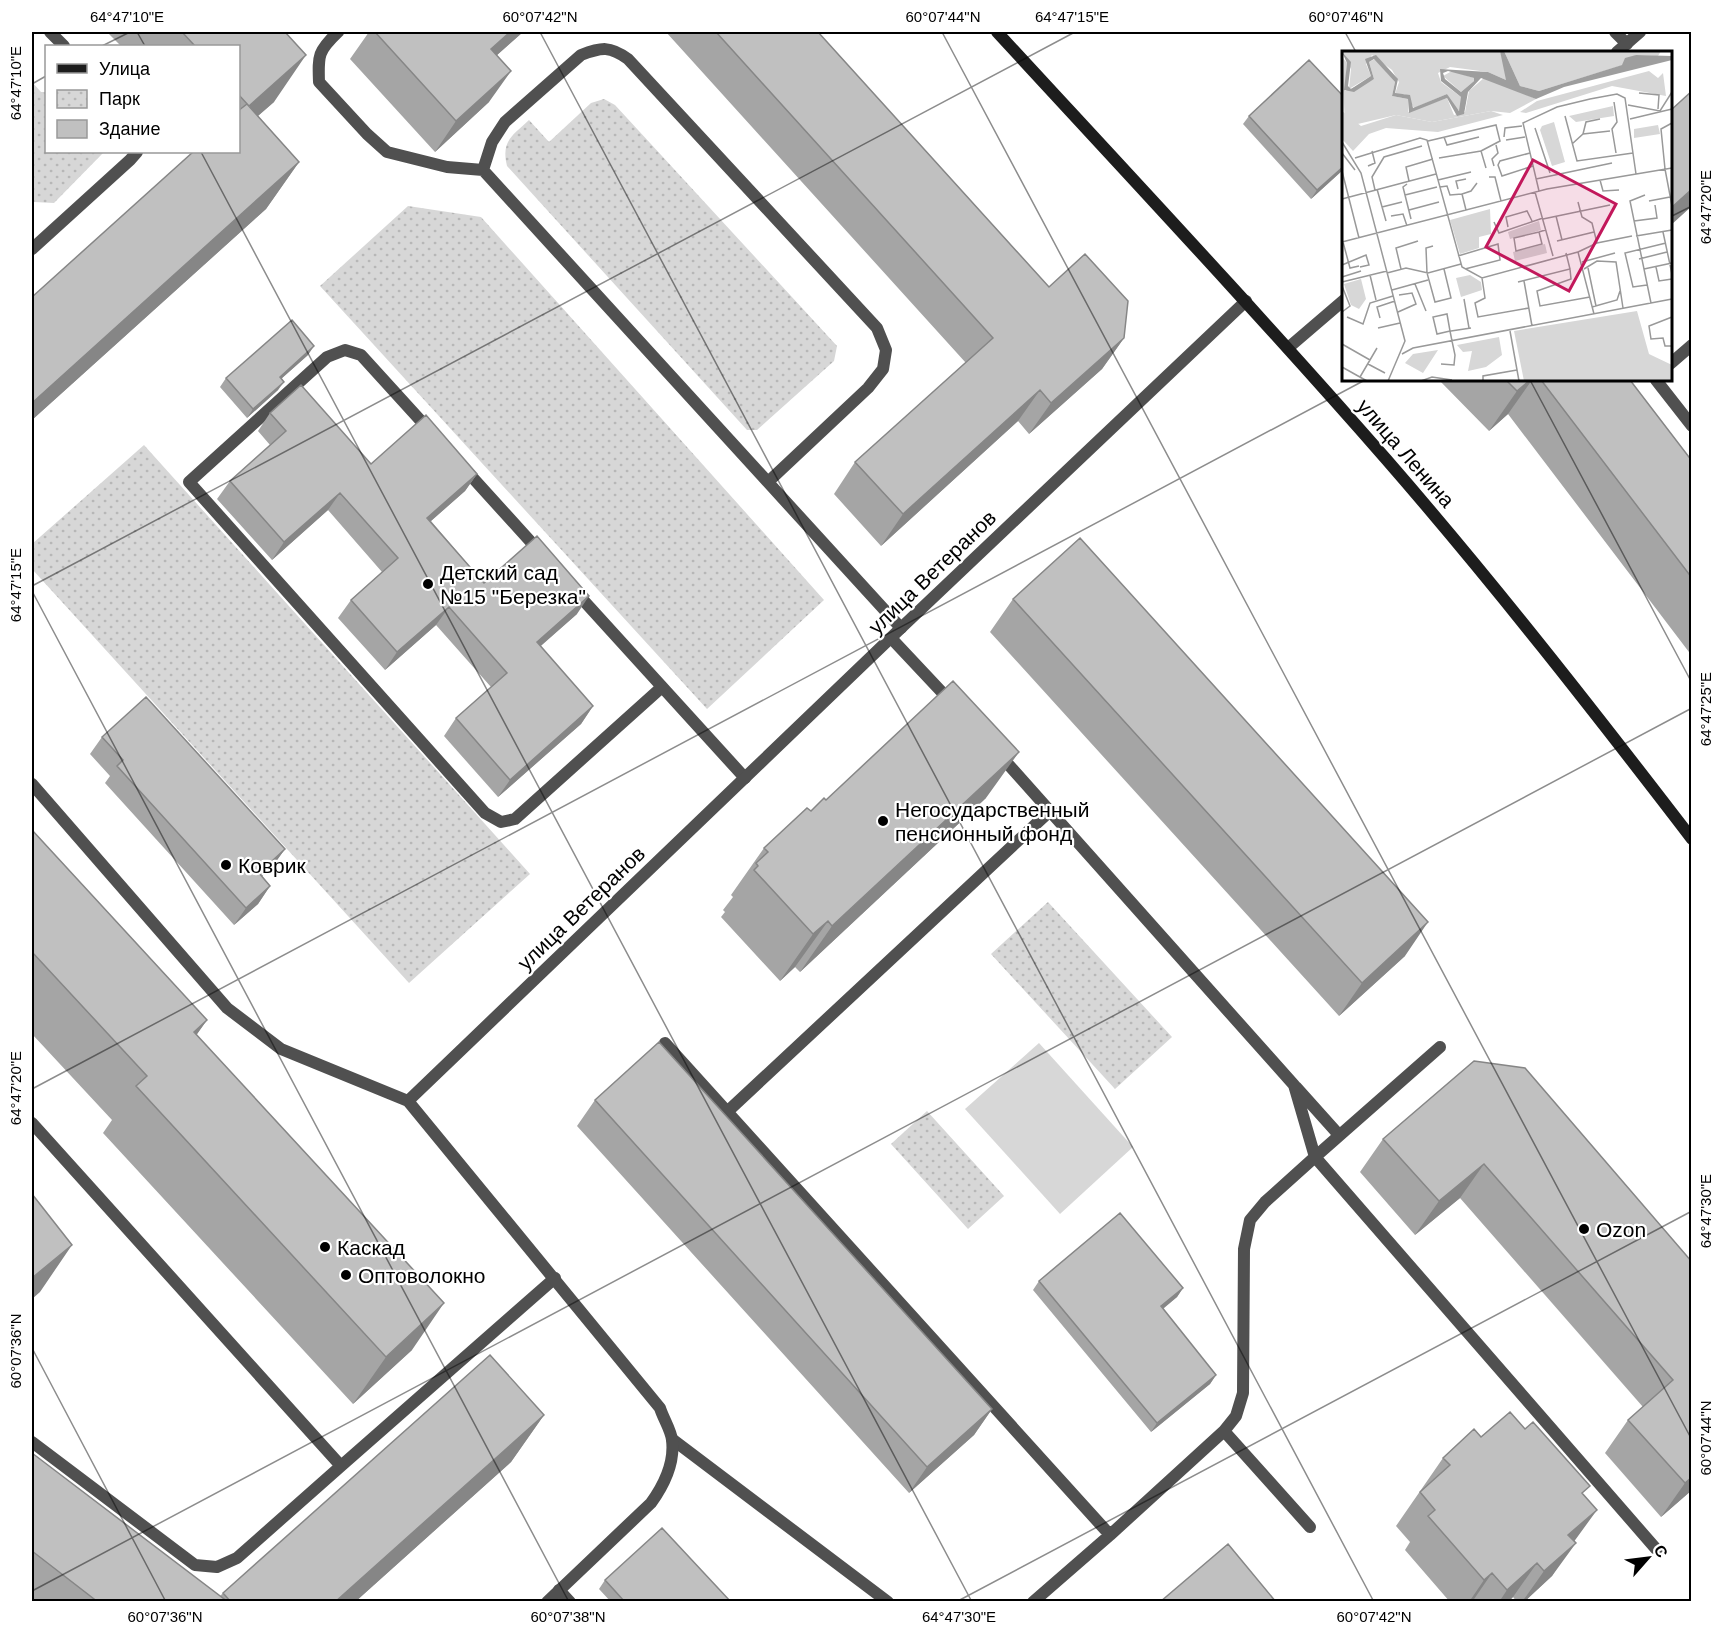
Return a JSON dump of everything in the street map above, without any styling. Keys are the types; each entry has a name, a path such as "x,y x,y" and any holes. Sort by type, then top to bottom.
{"main road":[{"name":"улица Ленина","path":"997,32 1288,348 1494,588 1599,718 1692,839"}],"street":[{"path":"50,32 63,45"},
{"path":"338,32 321,48 319,82 367,134 387,152 447,167 483,170 901,628"},
{"path":"1615,32 1627,44"},
{"path":"1618,51 1640,32"},
{"path":"483,170 492,142 505,122 581,55 596,49 614,49 628,59 877,327 886,350 883,369 868,388 769,481"},
{"path":"32,249 136,153"},
{"name":"улица Ветеранов","path":"408,1101 1246,301"},
{"path":"1288,348 1342,302"},
{"path":"1672,363 1692,345"},
{"path":"440,442 361,355 345,350 327,357 189,482 484,813 501,822 515,819 662,687"},
{"path":"1657,381 1692,426"},
{"path":"456,460 551,565"},
{"path":"567,582 745,778"},
{"path":"891,638 963,715"},
{"path":"987,741 1340,1135"},
{"path":"32,784 227,1008 281,1049 408,1101 660,1408 672,1439 670,1469 663,1486 651,1503 547,1602"},
{"path":"728,1112 1051,810"},
{"path":"665,1043 1110,1535"},
{"path":"1033,1602 1224,1431 1236,1416 1243,1393 1244,1249 1250,1220 1315,1157 1440,1047"},
{"path":"1294,1085 1315,1157 1657,1551"},
{"path":"32,1123 342,1466"},
{"path":"32,1442 195,1565 217,1567 237,1558 555,1278"},
{"path":"1224,1431 1310,1527"},
{"path":"672,1439 888,1602"},
{"path":"559,1590 570,1602"}],"green space":[{"path":"32,82 41,92 45,92 45,153 103,153 54,203 34,202 32,204"},
{"path":"604,99 615,105 837,346 834,361 757,430 747,430 507,166 506,151 509,140 529,120 549,142 591,103"},
{"path":"408,206 481,217 824,600 707,709 320,286"},
{"path":"144,445 530,874 409,983 32,569 32,544"},
{"path":"1048,902 1172,1037 1115,1089 991,954"},
{"path":"1039,1043 1133,1147 1060,1214 965,1109"},
{"path":"927,1111 1004,1196 968,1229 891,1144"}],"building":[{"path":"182,32 285,32 306,55 249,106 240,96 240,45 194,45"},
{"path":"375,32 510,32 491,49 511,71 456,121"},
{"path":"716,32 818,32 1049,287 1085,254 1128,301 1124,338 1051,403 1040,390 903,514 855,462 993,338"},
{"path":"1309,60 1342,95 1342,168 1317,190 1249,116"},
{"path":"1692,91 1692,189 1672,207 1672,109"},
{"path":"247,104 299,162 32,403 32,297 192,153 240,153 240,109"},
{"path":"292,320 314,346 280,377 284,382 253,409 226,378"},
{"path":"1507,381 1529,381 1517,391"},
{"path":"1542,381 1631,381 1692,461 1692,578"},
{"path":"301,385 371,464 426,415 477,474 427,518 484,583 537,536 589,596 537,642 593,706 510,780 456,718 507,673 449,607 397,652 351,600 398,558 340,493 284,542 230,481 286,431 270,413"},
{"path":"1080,538 1428,922 1362,983 1013,599"},
{"path":"953,681 1019,752 832,926 828,921 813,934 754,870 758,866 756,863 768,852 764,848 807,808 811,811 824,798 826,800"},
{"path":"146,697 285,849 259,873 270,886 246,908 117,766 123,760 102,737"},
{"path":"32,830 207,1020 194,1032 444,1303 386,1357 136,1086 147,1076 32,952"},
{"path":"659,1042 992,1409 927,1467 595,1100"},
{"path":"1474,1061 1525,1068 1692,1262 1692,1477 1685,1483 1628,1420 1673,1380 1484,1164 1439,1201 1383,1139"},
{"path":"32,1194 72,1245 32,1278"},
{"path":"1120,1213 1183,1288 1161,1306 1216,1375 1157,1423 1039,1281"},
{"path":"490,1355 544,1415 335,1602 231,1602 223,1593"},
{"path":"1510,1412 1525,1429 1533,1422 1590,1486 1582,1493 1597,1510 1568,1535 1576,1543 1544,1571 1537,1563 1507,1590 1492,1573 1484,1580 1428,1516 1435,1510 1420,1492 1450,1465 1443,1458 1474,1429 1481,1437"},
{"path":"32,1453 228,1602 98,1602 32,1551"},
{"path":"662,1528 731,1602 625,1602 605,1580"},
{"path":"1228,1544 1276,1602 1160,1602"}],"place":[{"name":"Детский сад №15 \"Березка\"","path":"428,584"},
{"name":"Негосударственный пенсионный фонд","path":"883,821"},
{"name":"Коврик","path":"226,865"},
{"name":"Ozon","path":"1584,1229"},
{"name":"Каскад","path":"325,1247"},
{"name":"Оптоволокно","path":"346,1275"}]}
